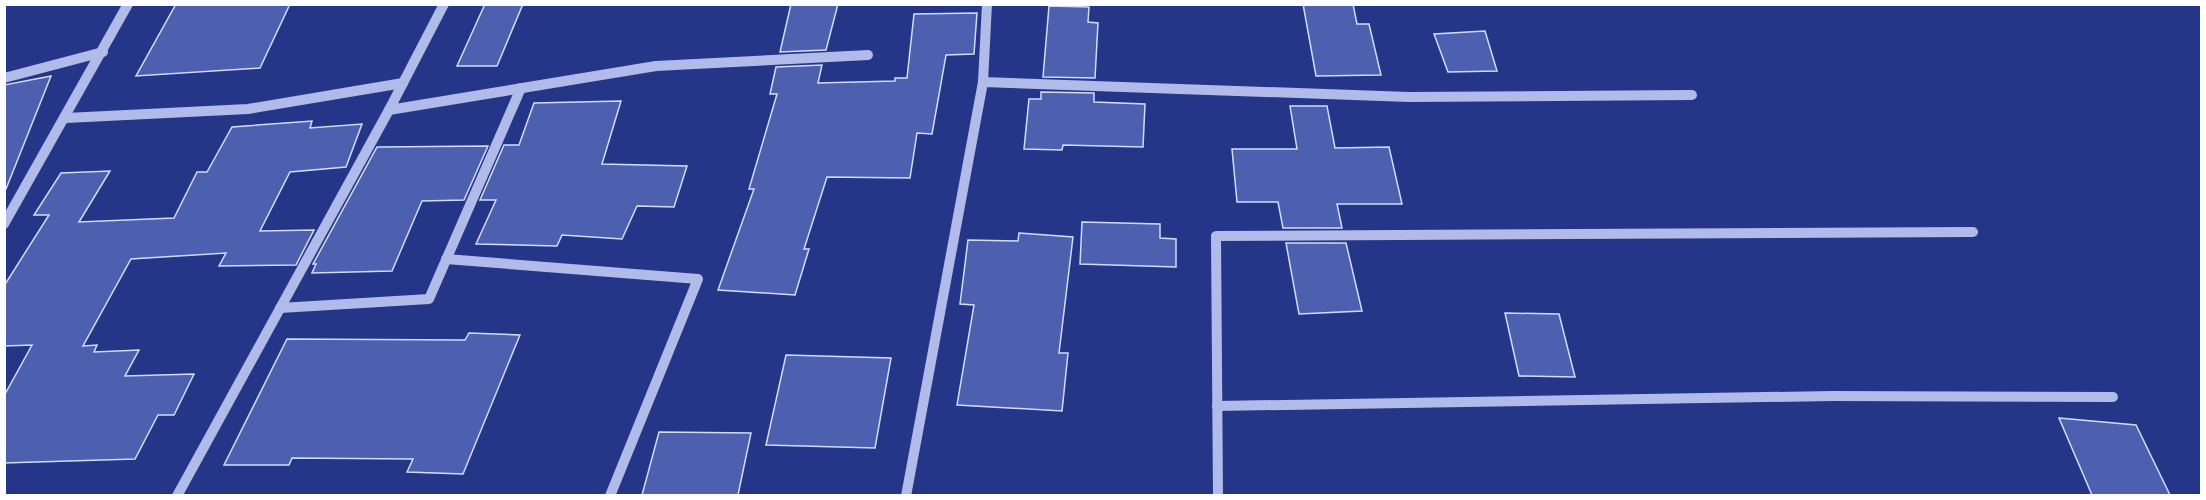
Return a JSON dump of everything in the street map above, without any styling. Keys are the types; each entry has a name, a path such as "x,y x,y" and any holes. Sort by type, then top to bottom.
{"street":[{"path":"4,224 104,52 128,4"},
{"path":"177,495 404,83 444,4"},
{"path":"906,495 983,82 987,4"},
{"path":"4,78 104,52"},
{"path":"389,110 656,66 868,55"},
{"path":"983,82 1409,97 1692,94"},
{"path":"66,118 248,108 404,83"},
{"path":"280,308 429,299 521,88"},
{"path":"1218,495 1216,236 1973,232"},
{"path":"446,259 698,279 610,495"},
{"path":"1217,406 1832,396 2113,397"}],"building":[{"path":"176,4 290,4 260,68 136,76"},
{"path":"485,4 523,4 497,66 457,66"},
{"path":"791,4 838,4 826,50 780,52"},
{"path":"1303,4 1353,4 1357,24 1369,24 1381,75 1316,76"},
{"path":"1049,6 1089,7 1088,22 1098,23 1095,78 1043,77"},
{"path":"977,13 974,54 946,55 932,134 917,133 910,178 827,177 804,249 809,249 795,295 718,290 754,189 749,189 777,94 770,94 776,67 822,65 818,83 895,81 895,78 907,78 914,14"},
{"path":"1485,31 1497,71 1448,72 1434,34"},
{"path":"51,76 6,189 4,189 4,85"},
{"path":"1041,92 1094,93 1094,102 1145,104 1143,147 1063,145 1062,150 1024,149 1029,99 1041,99"},
{"path":"621,101 602,164 687,166 674,207 637,206 622,239 562,235 557,246 476,244 496,200 480,200 504,145 519,145 534,103"},
{"path":"1290,106 1327,106 1335,148 1389,147 1402,204 1337,204 1342,228 1283,228 1278,202 1237,202 1232,149 1297,149"},
{"path":"312,121 310,128 362,124 346,167 290,172 260,231 314,230 296,265 219,266 226,253 131,259 83,346 97,345 94,352 139,350 125,376 194,374 174,415 158,415 135,459 4,463 4,396 32,345 4,346 4,286 49,215 34,215 61,173 110,171 79,222 174,218 197,172 207,172 232,127"},
{"path":"488,146 464,200 422,201 392,271 312,273 316,264 313,264 377,147"},
{"path":"1082,222 1160,224 1160,238 1176,239 1176,267 1080,264"},
{"path":"1019,233 1073,237 1059,353 1068,353 1062,411 957,405 974,305 960,304 968,240 1018,241"},
{"path":"1286,243 1346,243 1362,311 1299,314"},
{"path":"1505,313 1559,314 1575,377 1519,376"},
{"path":"469,333 520,335 463,474 407,472 413,459 292,458 289,465 224,465 287,339 465,340"},
{"path":"786,355 891,358 875,448 766,445"},
{"path":"2059,418 2136,425 2170,495 2092,495"},
{"path":"659,432 751,433 738,495 642,495"}]}
